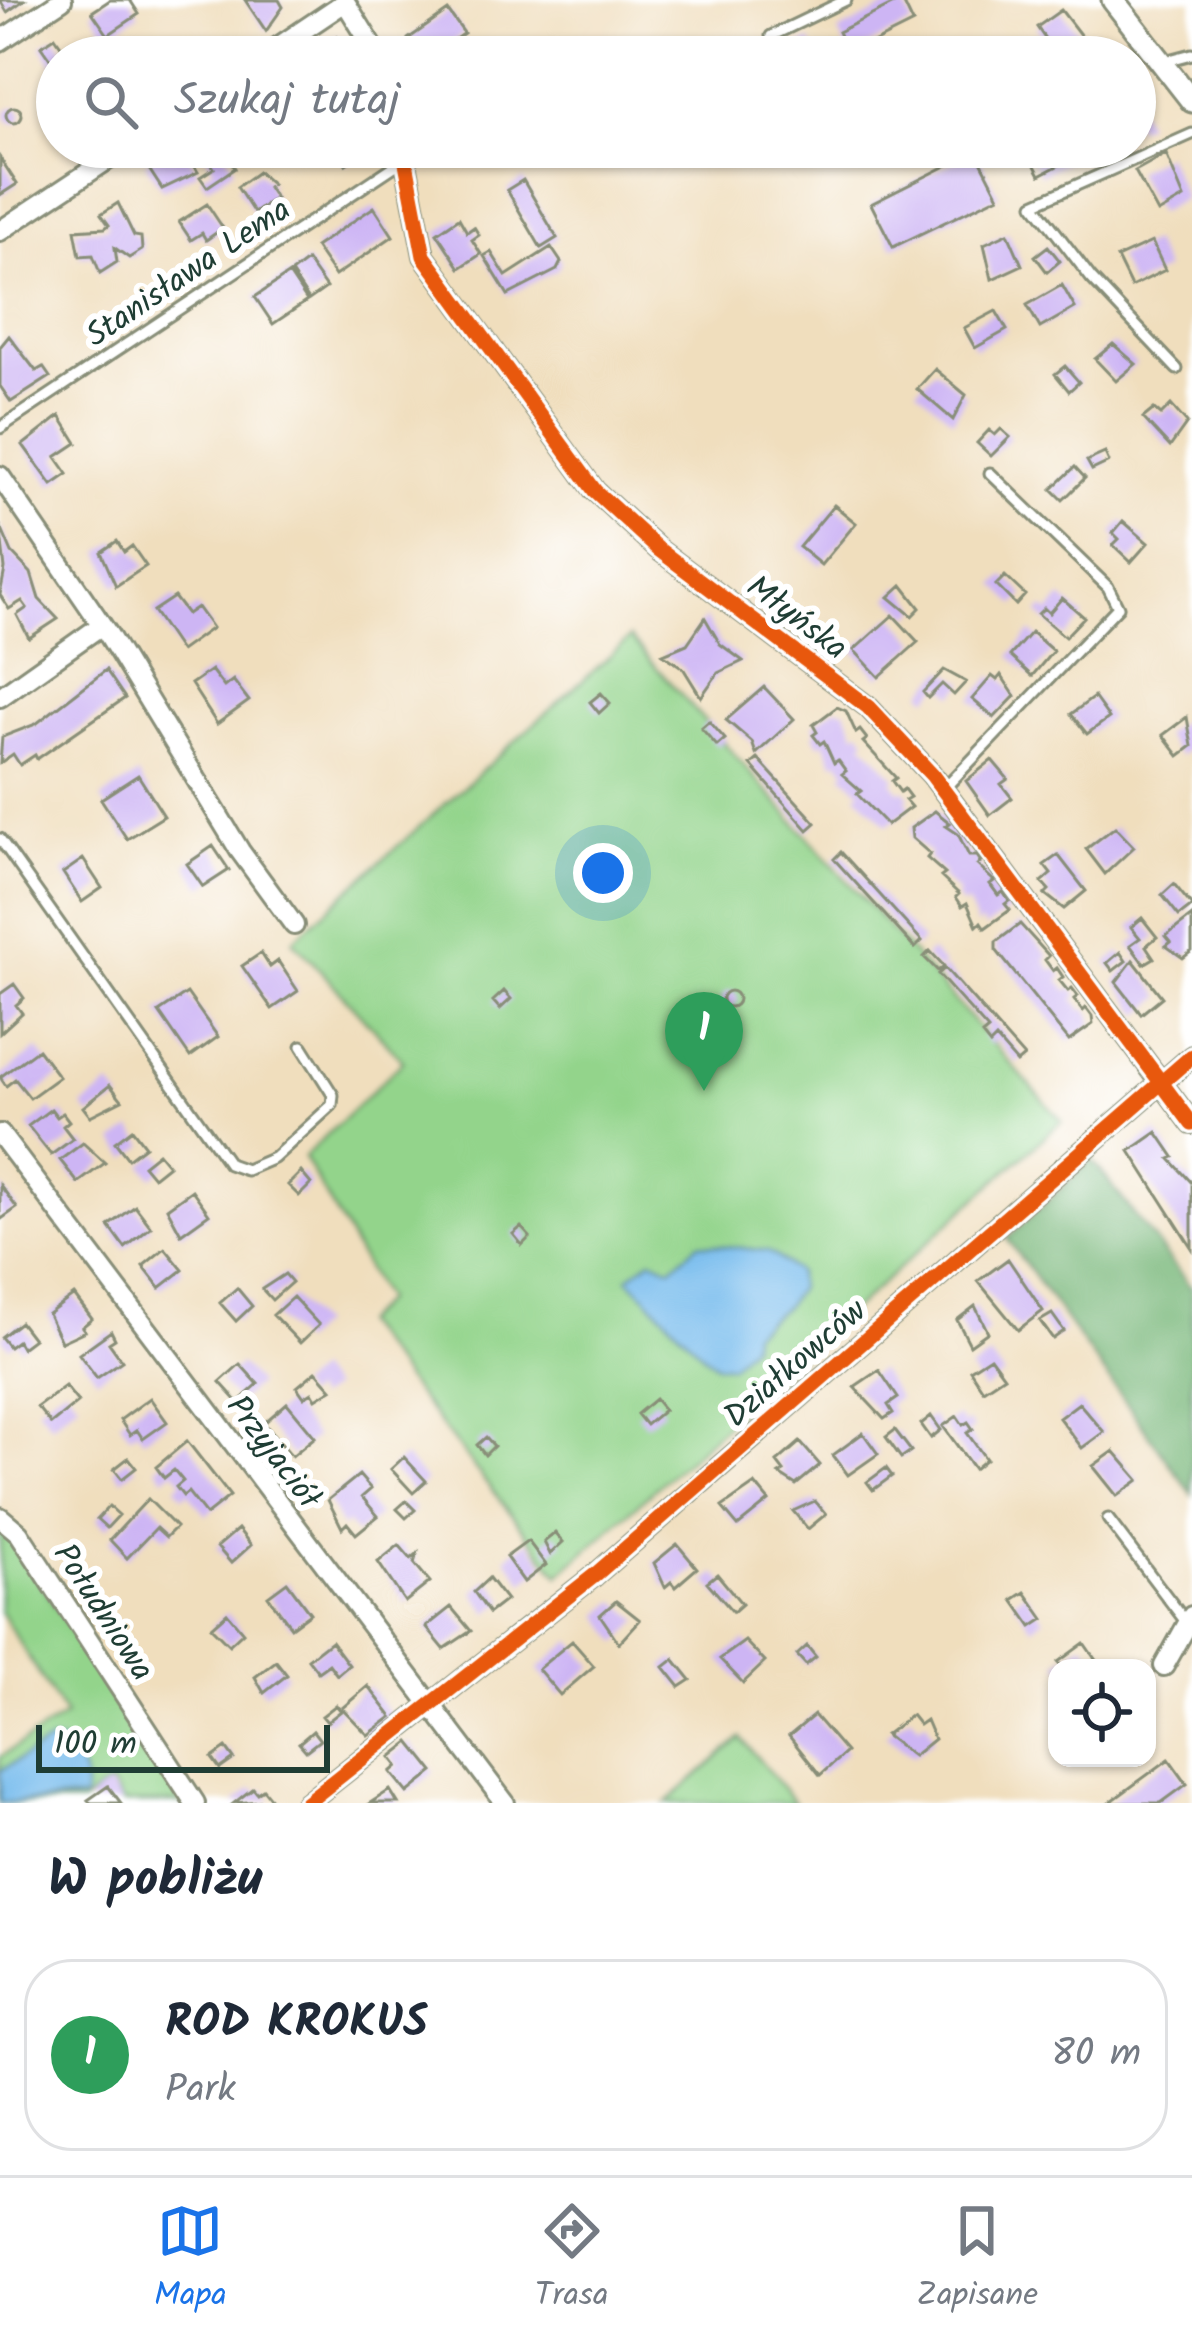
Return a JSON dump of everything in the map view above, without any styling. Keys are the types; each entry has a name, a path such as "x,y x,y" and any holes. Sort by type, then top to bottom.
{"street":[{"path":"0,40 62,0"},
{"path":"1113,0 1141,36"},
{"path":"294,36 345,1 366,36"},
{"path":"1156,56 1192,101"},
{"path":"0,231 95,168"},
{"name":"Młyńska","path":"407,168 424,256 595,491 658,549 868,707 944,790 1192,1124"},
{"path":"0,476 240,851 294,925"},
{"path":"0,697 99,627"},
{"name":"Działkowców","path":"307,1803 595,1576 1192,1056"},
{"name":"Przyjaciół","path":"0,1134 505,1803"},
{"name":"Południowa","path":"0,1517 19,1533 195,1803"},
{"path":"1164,1666 1189,1619"}],"lane":[{"path":"771,36 846,0"},
{"path":"1161,62 1192,54"},
{"path":"1156,150 1192,134"},
{"name":"Stanisława Lema","path":"0,428 382,168"},
{"path":"1114,168 1034,203 1091,278 1177,369"},
{"path":"944,790 1118,607 1108,587 990,473"},
{"path":"0,839 229,1164 246,1170 274,1158 332,1105 333,1095 302,1046"},
{"path":"1108,1519 1189,1619"}],"green space":[{"path":"630,638 1062,1121 559,1575 361,1324 384,1300 304,1157 403,1061 293,940"},
{"path":"1092,1160 1192,1289 1192,1494 1007,1239"},
{"path":"0,1531 15,1543 181,1803 122,1803 110,1784 82,1803 0,1803 0,1757 65,1716 0,1611"},
{"path":"741,1738 795,1803 666,1803"}],"water":[{"path":"699,1243 768,1251 797,1272 798,1288 786,1306 752,1332 751,1344 731,1365 717,1365 704,1355 628,1278 651,1259 671,1268"},
{"path":"52,1741 66,1744 78,1763 85,1783 84,1799 0,1803 0,1771"}],"building":[{"path":"0,0 24,0 7,12"},
{"path":"110,0 130,0 139,14 108,35 92,12"},
{"path":"245,0 279,0 283,7 266,31"},
{"path":"902,0 913,23 887,36 840,36 838,32"},
{"path":"1061,10 1081,36 1043,36 1037,27"},
{"path":"448,11 464,33 460,36 412,36"},
{"path":"14,107 22,115 14,123 6,115"},
{"path":"1166,154 1184,198 1158,213 1135,171 1156,168 1156,159"},
{"path":"0,158 17,184 0,195"},
{"path":"148,168 196,168 198,172 162,189"},
{"path":"214,168 235,168 207,187 200,177"},
{"path":"942,168 985,168 999,196 893,247 871,204"},
{"path":"258,172 272,184 268,187 275,198 254,213 237,187"},
{"path":"523,180 557,238 541,248 507,190"},
{"path":"118,203 134,236 141,237 142,250 129,258 115,248 117,262 100,273 93,255 80,256 75,230 105,228 109,225 101,214"},
{"path":"207,204 223,228 206,240 202,233 191,240 179,222"},
{"path":"374,207 393,236 335,276 315,247"},
{"path":"459,218 467,232 474,227 479,235 472,240 481,254 460,268 437,233"},
{"path":"1008,233 1022,265 992,279 984,244"},
{"path":"1152,242 1165,270 1131,287 1117,258"},
{"path":"1048,246 1060,261 1047,272 1035,256"},
{"path":"551,247 561,262 557,270 508,295 484,256 491,252 506,276"},
{"path":"307,261 326,288 309,300 291,273"},
{"path":"289,274 307,301 273,324 255,297"},
{"path":"1062,285 1075,308 1040,328 1027,305"},
{"path":"996,311 1007,330 975,348 964,328"},
{"path":"9,336 36,371 43,367 50,377 11,402 0,386 0,347"},
{"path":"1113,344 1136,364 1116,381 1095,359"},
{"path":"1065,366 1079,382 1069,391 1055,374"},
{"path":"935,369 966,395 953,420 917,389"},
{"path":"1171,405 1187,423 1170,447 1143,418 1154,409 1161,415"},
{"path":"60,416 77,443 56,457 68,474 52,485 23,445"},
{"path":"1001,429 1010,437 991,456 977,443 989,430 995,435"},
{"path":"1105,453 1109,462 1092,470 1087,461"},
{"path":"1075,467 1085,478 1063,500 1052,489"},
{"path":"834,505 856,523 821,565 799,547"},
{"path":"1123,521 1148,543 1131,562 1113,545 1119,539 1113,533"},
{"path":"0,525 12,553 31,573 39,599 58,619 29,638 17,615 27,608 22,601 9,609 0,595 5,569"},
{"path":"117,541 124,552 132,546 146,566 116,586 101,552"},
{"path":"1005,576 1025,595 1016,605 996,585"},
{"path":"902,585 920,608 912,616 889,597"},
{"path":"174,597 187,614 197,607 212,628 180,651 153,611"},
{"path":"1062,598 1084,617 1065,637 1038,614 1044,608 1049,613"},
{"path":"893,615 918,642 879,677 854,650"},
{"path":"705,618 720,644 743,661 718,673 701,697 683,668 663,654 687,644"},
{"path":"1031,632 1053,651 1032,676 1010,656"},
{"path":"106,670 125,698 37,759 35,755 20,765 13,754 0,763 2,737 36,724"},
{"path":"211,670 224,687 233,680 249,701 217,724 191,684"},
{"path":"944,670 966,682 954,695 942,684 928,698 923,692"},
{"path":"1001,675 1015,696 994,718 972,699 992,676 997,680"},
{"path":"764,687 794,719 756,754 752,742 726,720"},
{"path":"601,693 610,703 599,713 590,702"},
{"path":"1094,697 1109,718 1087,734 1071,714"},
{"path":"837,707 846,711 856,733 860,730 867,739 863,742 896,778 892,781 900,792 904,789 910,797 905,800 911,807 887,825 842,774 846,771 838,760 834,763 824,741 820,744 813,735 817,732 813,725"},
{"path":"1187,717 1192,746 1179,756 1163,735"},
{"path":"709,721 725,739 717,746 701,728"},
{"path":"758,759 816,823 808,830 751,765"},
{"path":"992,760 1008,779 1001,784 1012,798 990,815 966,781"},
{"path":"138,775 164,816 127,839 101,799"},
{"path":"935,811 950,823 946,826 958,834 969,856 977,856 981,862 977,865 994,881 990,884 998,895 1003,892 1009,901 1005,904 1010,910 985,928 981,922 977,926 967,903 962,906 956,897 959,894 941,877 945,874 912,838 911,828"},
{"path":"1115,827 1134,847 1105,874 1086,849"},
{"path":"213,846 229,870 203,887 187,864"},
{"path":"841,852 922,941 915,948 834,859"},
{"path":"1058,855 1086,891 1064,909 1045,894 1049,890 1042,882 1051,874 1044,865"},
{"path":"83,859 102,888 82,902 63,873"},
{"path":"1174,884 1192,906 1179,916 1162,895"},
{"path":"1192,916 1192,951 1183,958 1166,946 1171,942 1166,936"},
{"path":"1142,918 1157,937 1146,946 1154,958 1144,964 1130,945 1140,938 1131,927"},
{"path":"1020,924 1049,956 1045,960 1053,971 1057,968 1063,977 1059,980 1078,996 1074,999 1083,1011 1086,1008 1092,1016 1093,1024 1069,1041 996,950 996,942"},
{"path":"930,951 944,966 938,971 924,957"},
{"path":"1120,952 1126,961 1113,971 1107,963"},
{"path":"261,953 270,967 278,961 298,991 272,1009 242,966"},
{"path":"1133,960 1162,997 1141,1014 1116,982"},
{"path":"945,968 1024,1057 1017,1063 996,1039 990,1045 982,1035 988,1030 938,974"},
{"path":"14,984 24,998 16,1005 22,1013 0,1033 0,994"},
{"path":"504,991 511,999 500,1009 493,1001"},
{"path":"730,991 738,999 730,1007 722,999"},
{"path":"187,993 218,1037 190,1057 159,1012"},
{"path":"38,1049 59,1077 30,1098 15,1079 6,1086 0,1077"},
{"path":"110,1085 122,1100 90,1116 83,1107"},
{"path":"51,1109 69,1121 63,1126 73,1139 51,1155 28,1126"},
{"path":"132,1129 145,1146 128,1159 115,1142"},
{"path":"1157,1132 1174,1157 1170,1159 1192,1183 1192,1248 1130,1151"},
{"path":"83,1143 105,1163 78,1183 60,1160"},
{"path":"158,1153 168,1165 153,1177 143,1165"},
{"path":"301,1172 311,1184 299,1196 288,1185"},
{"path":"0,1185 17,1208 0,1220"},
{"path":"192,1190 209,1214 181,1234 167,1208"},
{"path":"135,1206 151,1227 125,1248 109,1226"},
{"path":"521,1227 530,1237 522,1245 513,1234"},
{"path":"165,1248 183,1270 160,1288 143,1266"},
{"path":"1008,1259 1043,1311 1018,1330 978,1281"},
{"path":"285,1274 292,1282 272,1300 262,1289"},
{"path":"237,1288 252,1306 236,1321 220,1303"},
{"path":"74,1295 92,1319 82,1327 85,1331 61,1342 48,1314"},
{"path":"293,1297 319,1325 300,1343 273,1315"},
{"path":"975,1306 988,1332 970,1345 957,1320"},
{"path":"1052,1314 1064,1331 1053,1339 1040,1321"},
{"path":"20,1322 33,1339 21,1348 17,1341 9,1347 1,1337"},
{"path":"111,1331 115,1339 109,1343 122,1361 97,1378 79,1354"},
{"path":"990,1357 1004,1376 983,1390 970,1370"},
{"path":"240,1364 258,1384 238,1402 220,1382"},
{"path":"879,1370 898,1398 888,1405 893,1413 884,1419 854,1387"},
{"path":"316,1371 332,1389 316,1399 312,1392 304,1397 297,1387"},
{"path":"65,1386 78,1402 51,1424 37,1407"},
{"path":"150,1398 167,1422 143,1439 137,1430 130,1435 120,1420"},
{"path":"655,1399 664,1410 646,1425 637,1414"},
{"path":"287,1403 315,1437 292,1456 264,1423"},
{"path":"1079,1403 1104,1432 1082,1448 1059,1418"},
{"path":"931,1416 941,1430 931,1438 921,1424"},
{"path":"957,1416 973,1429 967,1433 986,1459 974,1469 943,1426"},
{"path":"895,1430 911,1451 901,1458 886,1437"},
{"path":"863,1433 878,1454 848,1475 833,1455"},
{"path":"486,1437 494,1446 485,1455 477,1445"},
{"path":"187,1441 230,1496 206,1515 188,1492 183,1496 176,1487 183,1481 174,1470 164,1478 156,1467"},
{"path":"800,1442 820,1465 796,1485 779,1474 784,1471 777,1462"},
{"path":"1114,1451 1139,1480 1117,1496 1093,1466"},
{"path":"404,1457 426,1481 413,1493 391,1469"},
{"path":"128,1458 136,1468 122,1479 114,1469"},
{"path":"886,1468 892,1476 873,1490 867,1482"},
{"path":"359,1475 371,1489 362,1497 378,1516 356,1534 347,1523 342,1528 328,1500"},
{"path":"755,1484 769,1501 738,1526 722,1507"},
{"path":"148,1499 176,1527 166,1537 156,1528 127,1558 110,1540"},
{"path":"406,1501 415,1510 406,1518 397,1509"},
{"path":"815,1501 826,1514 808,1529 793,1511"},
{"path":"109,1506 119,1515 107,1528 97,1519"},
{"path":"238,1529 251,1545 231,1563 217,1547"},
{"path":"555,1533 563,1542 550,1554 544,1542"},
{"path":"528,1541 546,1565 524,1582 506,1557"},
{"path":"677,1544 697,1568 675,1587 671,1582 665,1587 654,1563"},
{"path":"399,1545 411,1559 417,1554 414,1563 430,1582 405,1602 378,1562"},
{"path":"717,1574 742,1604 733,1612 707,1582"},
{"path":"489,1578 506,1600 489,1613 474,1592"},
{"path":"287,1582 310,1613 291,1627 268,1596"},
{"path":"1025,1592 1044,1619 1032,1627 1013,1600"},
{"path":"616,1601 640,1620 619,1643 600,1615"},
{"path":"451,1607 471,1631 444,1649 426,1627"},
{"path":"227,1613 243,1632 229,1645 211,1627"},
{"path":"331,1641 349,1665 337,1675 329,1664 318,1672 308,1659"},
{"path":"572,1641 594,1666 560,1695 538,1669"},
{"path":"745,1641 765,1662 743,1683 720,1659"},
{"path":"1084,1643 1095,1659 1062,1659"},
{"path":"807,1646 816,1657 806,1665 797,1655"},
{"path":"674,1659 691,1680 680,1687 664,1667"},
{"path":"276,1661 287,1675 264,1693 255,1677"},
{"path":"368,1686 392,1717 368,1735 342,1708"},
{"path":"336,1705 341,1711 327,1722 322,1716"},
{"path":"814,1715 846,1752 820,1775 789,1736"},
{"path":"911,1715 919,1725 926,1720 934,1739 913,1756 885,1735"},
{"path":"313,1731 320,1740 306,1751 299,1743"},
{"path":"410,1742 434,1772 408,1793 391,1772 398,1766 391,1757"},
{"path":"226,1748 234,1759 220,1769 212,1758"},
{"path":"1169,1759 1187,1784 1161,1803 1109,1803"},
{"path":"108,1786 121,1803 88,1800"},
{"path":"253,1788 257,1793 263,1789 272,1800 234,1803"},
{"path":"390,1790 398,1803 370,1803"}],"cycle path":[{"path":"407,168 424,256 595,491 658,549 868,707 932,775 1192,1124"},
{"path":"306,1803 595,1575 1192,1056"}],"place":[{"name":"ROD KROKUS","path":"704,1091"}]}
